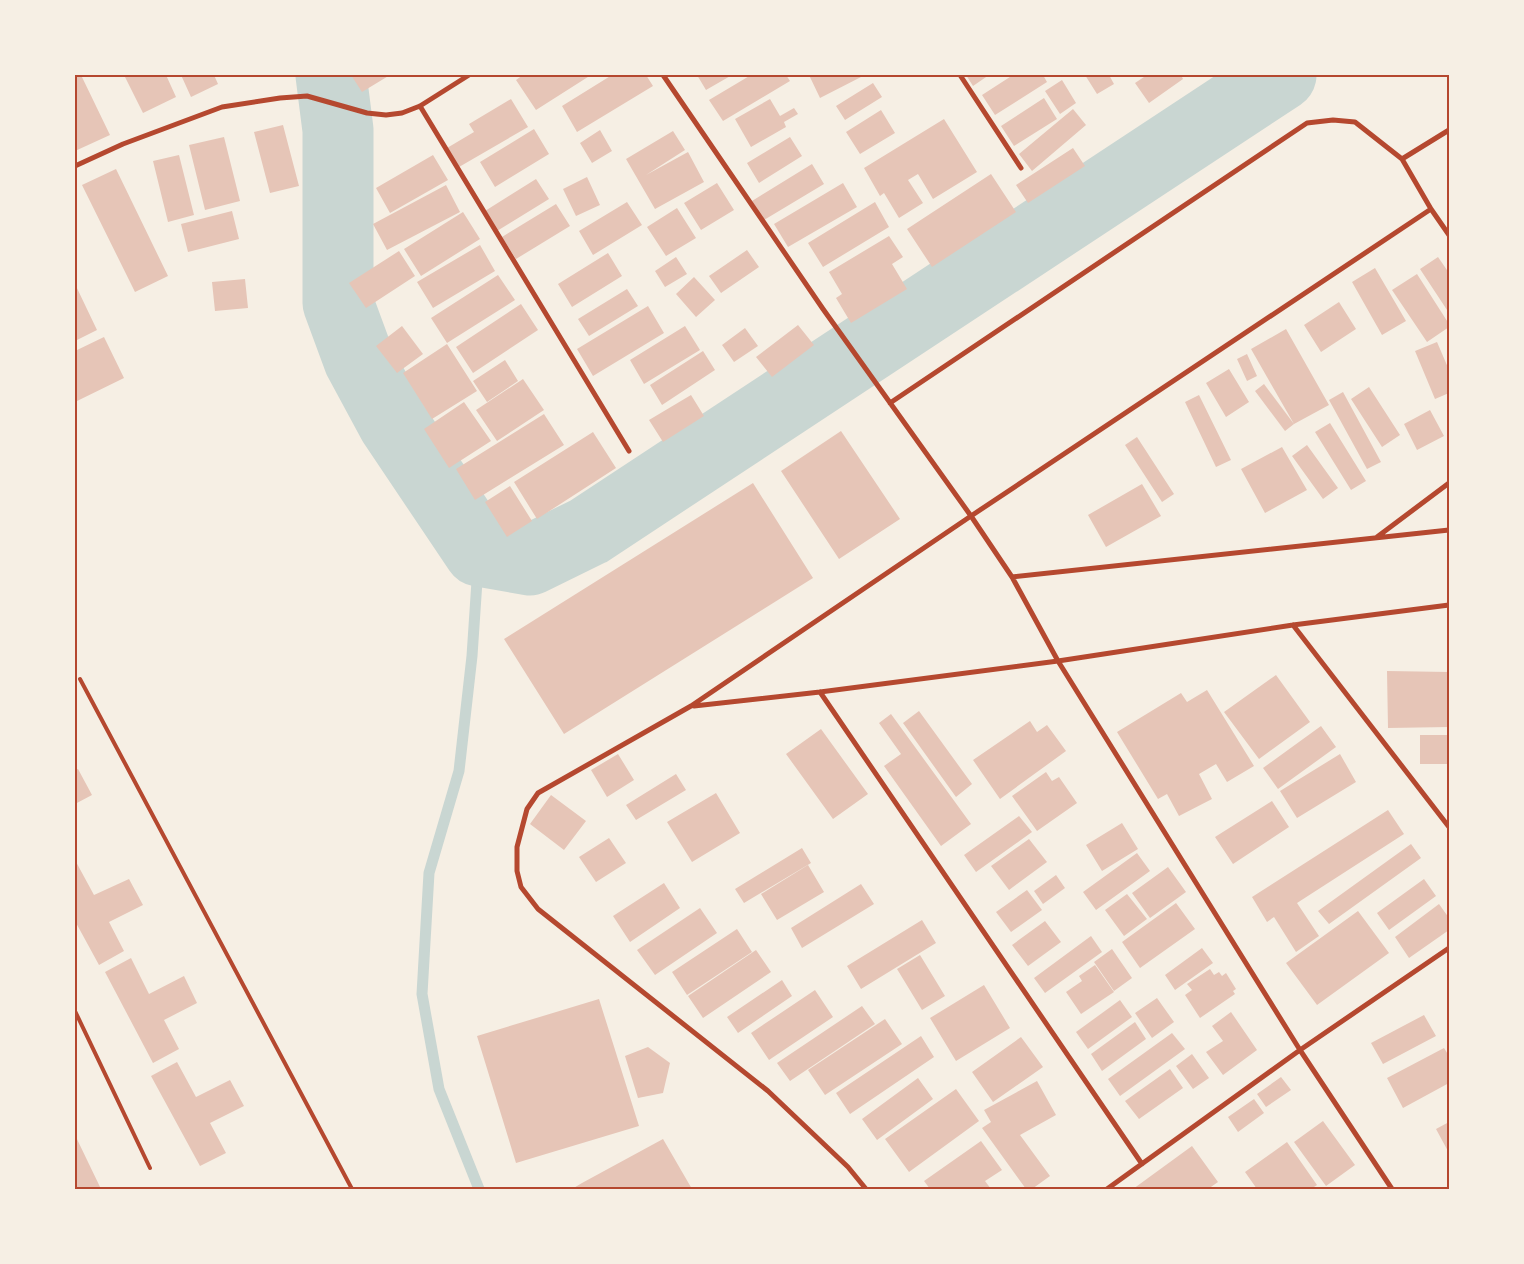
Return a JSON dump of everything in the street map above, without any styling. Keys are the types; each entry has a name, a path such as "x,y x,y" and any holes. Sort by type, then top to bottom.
{"street":[{"path":"75,166 122,144 222,108 280,98 307,96 367,113 386,115 402,113 420,106 469,75"},
{"path":"663,75 848,344 971,516 1012,578 1058,661 1300,1050 1392,1189"},
{"path":"960,75 1021,168"},
{"path":"420,106 629,451"},
{"path":"890,403 1306,123 1333,120 1355,122 1402,159 1431,209 1449,235"},
{"path":"1402,159 1449,130"},
{"path":"866,1189 848,1167 768,1091 538,909 521,887 517,871 517,847 527,809 538,793 691,706 971,516 1431,209"},
{"path":"1376,538 1449,483"},
{"path":"1012,578 1449,530"},
{"path":"691,706 820,692 1058,661 1293,625 1449,605"},
{"path":"1293,625 1449,827"},
{"path":"820,692 1142,1164"},
{"path":"1107,1189 1300,1050 1449,948"}],"lane":[{"path":"80,678 352,1189"},
{"path":"75,1011 150,1168"}],"building":[{"path":"75,75 81,75 110,135 75,151"},
{"path":"124,75 166,75 176,97 143,113"},
{"path":"181,75 214,75 218,84 191,97"},
{"path":"351,75 390,75 362,92"},
{"path":"523,75 591,75 536,110 516,80"},
{"path":"612,75 646,75 653,86 577,132 562,106"},
{"path":"697,75 732,75 706,90"},
{"path":"751,75 786,75 790,81 723,121 709,100"},
{"path":"809,75 860,75 861,77 820,98"},
{"path":"966,75 989,75 973,86"},
{"path":"1013,75 1043,75 1047,82 995,115 982,95"},
{"path":"1085,75 1109,75 1114,84 1097,94"},
{"path":"1147,75 1181,75 1183,79 1149,103 1135,83"},
{"path":"1062,80 1076,103 1060,114 1045,91"},
{"path":"873,83 882,97 845,120 836,106"},
{"path":"1044,98 1057,119 1014,146 1001,126"},
{"path":"511,99 528,127 459,167 447,148 474,132 469,124"},
{"path":"770,99 780,116 794,108 798,114 784,122 786,127 751,147 735,119"},
{"path":"1073,109 1086,125 1032,171 1019,154"},
{"path":"881,110 895,133 860,154 846,132"},
{"path":"944,119 977,172 933,199 918,174 908,180 923,203 899,218 884,193 880,196 864,168"},
{"path":"283,125 299,186 270,193 254,132"},
{"path":"534,129 549,154 495,187 480,162"},
{"path":"600,130 612,151 592,163 580,143"},
{"path":"673,131 685,150 646,175 688,152 704,182 655,209 626,159"},
{"path":"224,137 240,201 205,210 189,145"},
{"path":"790,137 802,156 759,183 747,163"},
{"path":"1073,148 1085,166 1028,203 1016,185"},
{"path":"179,155 194,215 168,222 153,161"},
{"path":"433,155 448,180 390,213 376,188"},
{"path":"812,164 824,184 764,220 752,201"},
{"path":"116,169 168,276 135,292 82,185"},
{"path":"991,174 1016,212 932,267 907,229"},
{"path":"587,177 600,205 576,216 563,189"},
{"path":"536,179 549,199 497,231 485,211"},
{"path":"717,183 734,210 701,230 684,203"},
{"path":"843,183 857,207 788,247 774,224"},
{"path":"446,185 460,212 387,250 373,224"},
{"path":"627,202 642,225 593,255 579,231"},
{"path":"875,202 889,227 823,267 808,243"},
{"path":"556,204 570,226 516,259 502,237"},
{"path":"677,208 696,238 666,256 647,227"},
{"path":"232,211 239,239 188,252 181,224"},
{"path":"463,212 480,239 421,276 404,249"},
{"path":"889,236 903,257 892,264 907,289 851,323 836,298 842,294 829,272"},
{"path":"480,245 495,271 433,308 417,282"},
{"path":"747,250 759,267 721,293 709,276"},
{"path":"399,251 415,276 366,308 349,283"},
{"path":"608,253 622,276 572,307 558,284"},
{"path":"676,257 687,274 665,287 655,271"},
{"path":"1438,257 1449,273 1449,313 1420,269"},
{"path":"1375,268 1406,321 1382,335 1352,282"},
{"path":"1417,274 1449,324 1449,327 1427,342 1392,290"},
{"path":"498,275 515,300 447,343 431,318"},
{"path":"694,277 715,300 696,317 676,294"},
{"path":"245,279 248,308 215,311 212,282"},
{"path":"75,284 97,330 75,341"},
{"path":"627,289 638,306 589,336 578,319"},
{"path":"1339,302 1356,329 1321,352 1304,325"},
{"path":"521,304 538,330 473,373 456,347"},
{"path":"648,306 664,333 593,376 577,349"},
{"path":"798,325 814,345 772,377 756,357"},
{"path":"402,326 423,354 397,373 376,346"},
{"path":"685,326 700,350 644,384 630,360"},
{"path":"745,328 758,346 734,362 722,345"},
{"path":"1286,329 1329,405 1294,424 1251,349"},
{"path":"104,337 124,378 75,402 75,351"},
{"path":"1437,342 1449,370 1449,393 1435,399 1415,351"},
{"path":"447,344 477,391 432,419 403,373"},
{"path":"703,351 715,370 662,405 650,385"},
{"path":"1247,354 1257,376 1247,381 1237,359"},
{"path":"505,360 518,381 487,402 473,381"},
{"path":"1229,369 1249,402 1226,417 1206,383"},
{"path":"523,379 544,410 497,441 476,410"},
{"path":"1264,384 1294,424 1285,431 1255,391"},
{"path":"1369,387 1400,435 1382,447 1351,399"},
{"path":"1343,392 1381,462 1367,469 1329,400"},
{"path":"691,395 704,416 663,442 649,420"},
{"path":"1199,395 1231,460 1216,467 1185,402"},
{"path":"464,402 491,441 449,468 424,429"},
{"path":"1430,410 1444,436 1417,450 1404,424"},
{"path":"544,414 564,445 475,500 456,469"},
{"path":"1330,423 1366,481 1351,490 1315,432"},
{"path":"841,431 900,519 839,559 781,471"},
{"path":"593,432 616,468 537,519 514,482"},
{"path":"1137,437 1174,494 1162,502 1125,445"},
{"path":"1307,445 1338,488 1323,499 1292,456"},
{"path":"1282,447 1307,490 1265,513 1241,469"},
{"path":"753,483 813,578 564,734 504,639"},
{"path":"1142,484 1161,516 1106,547 1088,515"},
{"path":"510,486 532,521 507,537 485,502"},
{"path":"1387,671 1449,672 1449,727 1388,728"},
{"path":"1276,675 1310,722 1259,759 1224,712"},
{"path":"1207,690 1254,766 1227,782 1216,764 1199,774 1212,799 1179,816 1167,794 1158,799 1117,732 1181,693 1187,702"},
{"path":"919,711 972,784 956,797 903,723"},
{"path":"891,714 971,824 941,846 884,766 901,754 879,723"},
{"path":"1030,721 1037,732 1047,725 1066,751 1000,799 973,760"},
{"path":"1321,726 1336,747 1278,789 1263,768"},
{"path":"821,729 868,794 833,819 786,754"},
{"path":"1420,735 1449,735 1449,764 1420,764"},
{"path":"618,754 634,780 607,797 591,770"},
{"path":"1340,754 1356,782 1297,818 1280,791"},
{"path":"78,769 92,795 75,804 75,770"},
{"path":"1046,772 1052,781 1059,777 1077,803 1037,831 1012,796"},
{"path":"676,774 686,790 636,820 626,805"},
{"path":"716,793 740,833 692,862 667,822"},
{"path":"551,795 586,821 564,850 530,824"},
{"path":"1272,801 1289,827 1233,864 1215,837"},
{"path":"1388,810 1404,834 1297,903 1319,936 1296,952 1274,917 1267,922 1252,897"},
{"path":"1019,816 1032,832 976,872 964,855"},
{"path":"1122,823 1138,849 1102,871 1086,845"},
{"path":"609,838 626,863 596,882 579,857"},
{"path":"1029,839 1047,862 1009,890 991,866"},
{"path":"1411,844 1421,858 1329,924 1318,911"},
{"path":"802,848 811,863 744,903 735,889"},
{"path":"1137,853 1150,871 1096,910 1083,892"},
{"path":"75,860 94,895 129,879 143,905 109,922 124,951 99,965 75,921"},
{"path":"808,865 824,892 777,920 761,894"},
{"path":"1168,867 1186,892 1150,918 1132,893"},
{"path":"1056,875 1065,888 1043,904 1034,891"},
{"path":"1424,879 1436,896 1389,930 1377,913"},
{"path":"664,883 680,908 630,942 613,916"},
{"path":"861,884 874,904 802,948 791,928"},
{"path":"1027,890 1042,910 1011,932 996,912"},
{"path":"1127,894 1147,919 1124,936 1105,910"},
{"path":"1176,903 1195,929 1140,968 1122,942"},
{"path":"1439,904 1449,918 1449,930 1409,958 1395,937"},
{"path":"700,908 717,933 655,975 637,950"},
{"path":"1358,911 1389,953 1317,1005 1286,963"},
{"path":"922,920 936,943 861,989 847,966"},
{"path":"1045,921 1061,942 1028,966 1012,945"},
{"path":"737,929 752,952 687,995 672,972"},
{"path":"1091,936 1102,952 1045,993 1034,978"},
{"path":"1202,948 1213,963 1175,990 1165,975"},
{"path":"1112,949 1132,978 1114,991 1094,962"},
{"path":"756,950 771,972 703,1018 688,996"},
{"path":"920,955 945,996 922,1010 897,969"},
{"path":"131,958 149,994 184,976 197,1003 164,1020 179,1049 153,1063 105,972"},
{"path":"1095,965 1114,992 1081,1014 1066,992 1082,981 1079,976"},
{"path":"1210,969 1214,975 1219,972 1222,976 1226,973 1236,989 1233,991 1235,994 1200,1018 1185,995 1192,990 1187,984"},
{"path":"782,980 792,996 738,1033 727,1017"},
{"path":"984,985 1010,1028 956,1061 930,1018"},
{"path":"815,990 833,1017 769,1060 751,1033"},
{"path":"1157,998 1174,1022 1152,1038 1135,1013"},
{"path":"599,999 639,1126 516,1163 477,1036"},
{"path":"1120,1000 1132,1017 1088,1049 1076,1032"},
{"path":"862,1006 875,1024 790,1081 777,1063"},
{"path":"1231,1012 1257,1050 1223,1075 1206,1052 1223,1041 1212,1026"},
{"path":"1424,1015 1436,1036 1383,1064 1371,1043"},
{"path":"885,1019 902,1044 825,1095 808,1070"},
{"path":"1135,1022 1146,1039 1102,1071 1091,1054"},
{"path":"1172,1033 1185,1049 1120,1096 1108,1079"},
{"path":"921,1036 934,1057 850,1114 836,1093"},
{"path":"1021,1037 1043,1067 993,1102 972,1072"},
{"path":"648,1047 670,1063 663,1093 638,1098 625,1056"},
{"path":"1444,1048 1449,1056 1449,1083 1403,1108 1387,1078"},
{"path":"1192,1054 1209,1078 1193,1089 1176,1066"},
{"path":"177,1062 196,1097 230,1080 244,1106 210,1123 226,1153 200,1166 151,1076"},
{"path":"1170,1069 1183,1088 1139,1119 1125,1101"},
{"path":"1281,1077 1291,1090 1266,1107 1257,1094"},
{"path":"918,1078 933,1099 877,1140 862,1119"},
{"path":"1037,1081 1056,1115 1020,1135 1050,1176 1032,1189 1026,1189 982,1128 991,1122 984,1110"},
{"path":"956,1089 979,1121 909,1172 885,1139"},
{"path":"1254,1099 1264,1113 1238,1132 1228,1117"},
{"path":"1323,1121 1355,1165 1326,1186 1294,1142"},
{"path":"1449,1122 1449,1153 1436,1129"},
{"path":"75,1135 101,1189 75,1189"},
{"path":"663,1139 692,1189 572,1189 582,1183"},
{"path":"981,1141 1002,1170 985,1181 991,1189 930,1189 924,1181"},
{"path":"1287,1142 1317,1185 1311,1189 1257,1189 1245,1172"},
{"path":"1192,1146 1218,1182 1208,1189 1133,1189"}],"waterway":[{"path":"331,75 338,130 338,303 359,360 393,423 479,551 530,560 589,531 1281,75"},
{"path":"479,551 472,656 459,771 429,873 422,994 439,1089 479,1189"}]}
